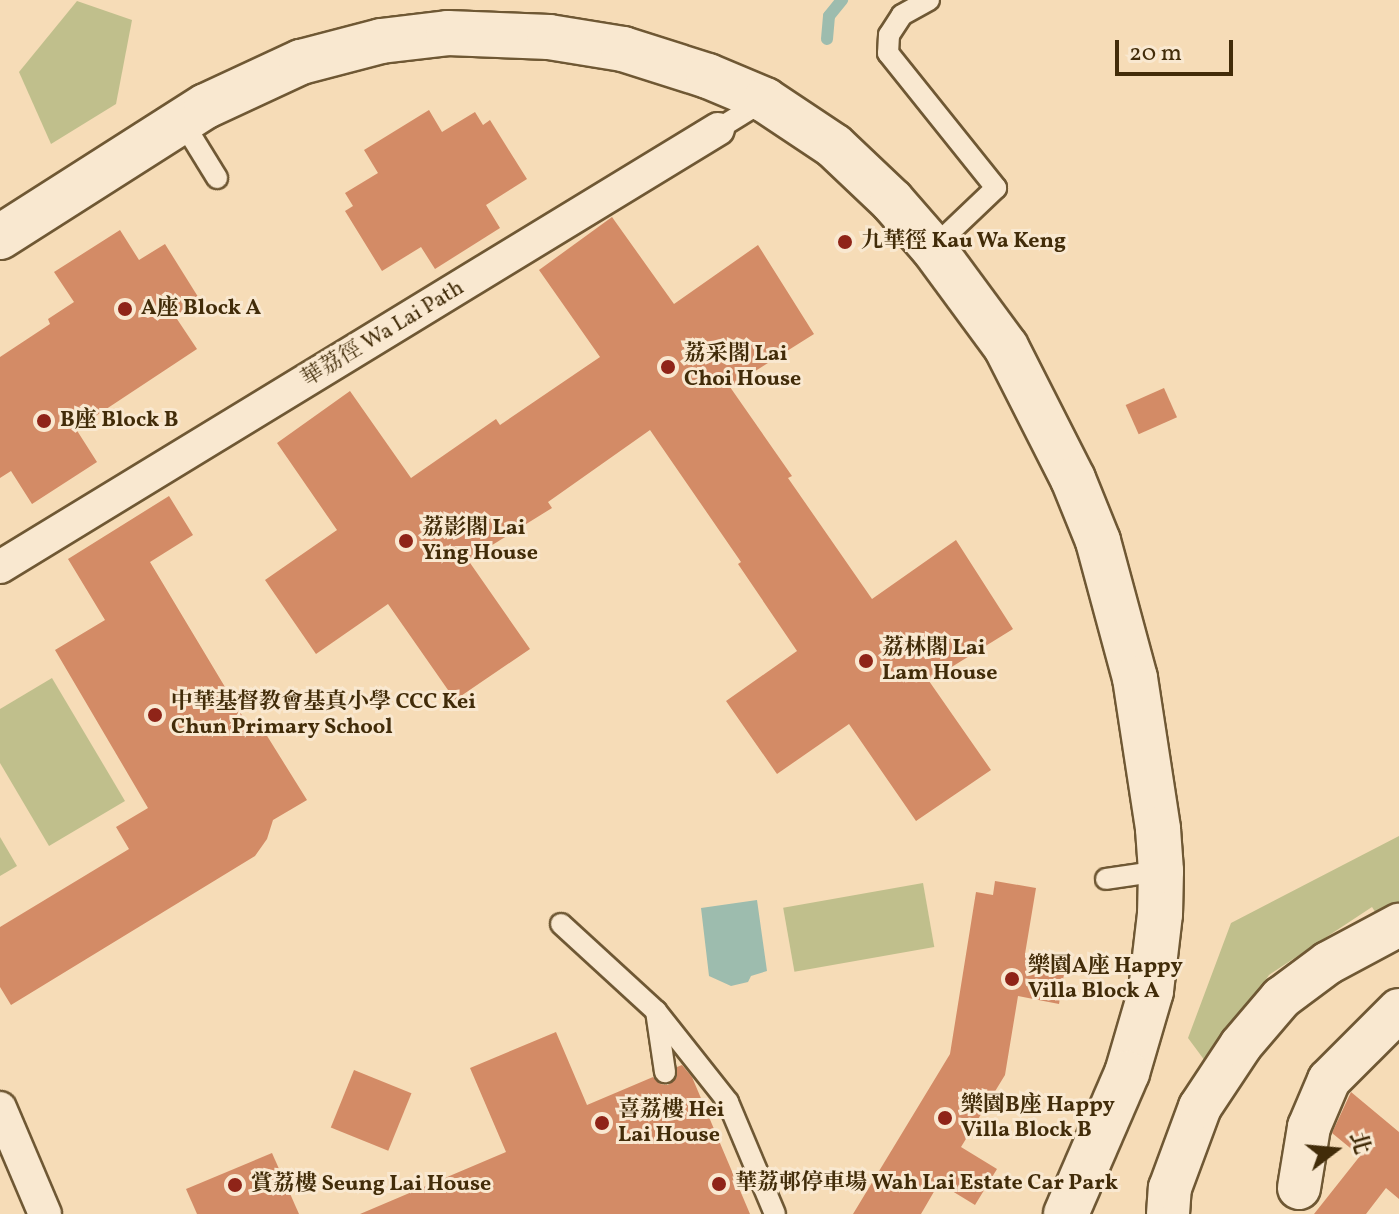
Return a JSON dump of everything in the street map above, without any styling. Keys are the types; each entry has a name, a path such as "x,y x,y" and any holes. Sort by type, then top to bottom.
{"main road":[{"path":"0,237 182,121 301,62 381,41 448,33 549,37 623,49 708,76 765,100 834,146 892,201 933,248 1006,347 1073,479 1098,541 1135,678 1158,829 1161,871 1160,914 1151,991 1112,1111 1062,1207"}],"street":[{"name":"華荔徑 Wa Lai Path","path":"0,567 718,129"},
{"path":"1168,1214 1170,1188 1200,1107 1241,1045 1281,998 1328,963 1399,925"},
{"path":"1299,1188 1309,1127 1329,1080 1399,1010"},
{"path":"0,1108 45,1214"}],"lane":[{"path":"929,0 902,15 889,35 888,53 996,188 933,248"},
{"name":"華荔徑 Wa Lai Path","path":"718,129 765,100"},
{"path":"182,121 217,178"},
{"path":"1106,879 1161,871"},
{"path":"561,924 656,1011 728,1102 775,1214"},
{"path":"656,1011 665,1072"}],"shaded area":[{"path":"77,1 132,20 116,104 51,144 19,72"},
{"path":"52,678 125,801 49,846 0,763 0,709"},
{"path":"1399,836 1399,949 1372,907 1269,975 1208,1065 1188,1038 1231,923"},
{"path":"0,837 17,866 0,876"},
{"path":"923,883 934,947 794,972 783,908"},
{"path":"757,900 767,971 751,976 748,982 731,986 709,976 701,908"}],"building":[{"path":"429,110 442,132 475,112 483,125 490,120 527,179 486,205 500,228 435,269 421,247 382,271 345,211 353,206 345,193 378,173 364,150"},
{"path":"612,217 674,304 758,245 814,334 730,387 792,476 788,478 872,599 956,540 1013,629 929,681 991,770 916,821 849,724 777,774 726,701 797,651 738,564 741,562 650,430 548,502 552,508 468,560 530,649 455,700 388,604 316,654 265,580 337,530 277,443 350,391 411,478 496,419 500,425 600,357 539,270"},
{"path":"120,230 139,260 165,244 200,300 175,316 197,349 76,429 97,462 32,504 11,471 0,478 0,357 50,324 48,319 74,302 54,272"},
{"path":"1164,388 1177,417 1139,434 1126,405"},
{"path":"169,496 193,535 150,562 255,737 264,731 307,800 273,820 267,839 255,856 11,1005 0,987 0,927 129,849 116,827 148,808 55,650 105,620 68,559"},
{"path":"995,881 1036,888 1025,954 1066,962 1059,1004 1018,996 1005,1075 961,1147 997,1169 975,1205 939,1183 921,1214 853,1214 950,1054 976,892 993,895"},
{"name":"喜荔樓 Hei Lai House","path":"556,1032 587,1105 653,1077 660,1084 668,1085 677,1077 677,1067 682,1065 692,1077 750,1214 360,1214 506,1152 470,1068"},
{"path":"354,1070 411,1093 388,1151 331,1127"},
{"path":"1351,1092 1399,1132 1399,1199 1386,1188 1366,1214 1314,1214 1360,1156 1332,1133"},
{"name":"賞荔樓 Seung Lai House","path":"272,1153 299,1214 197,1214 186,1189"}],"waterway":[{"path":"827,39 829,16 842,0"}],"place":[{"name":"九華徑 Kau Wa Keng","path":"845,242"},
{"name":"A座 Block A","path":"125,309"},
{"name":"荔采閣 Lai Choi House","path":"668,367"},
{"name":"B座 Block B","path":"44,421"},
{"name":"荔影閣 Lai Ying House","path":"406,541"},
{"name":"荔林閣 Lai Lam House","path":"866,661"},
{"name":"中華基督教會基真小學 CCC Kei Chun Primary School","path":"155,715"},
{"name":"樂園A座 Happy Villa Block A","path":"1012,979"},
{"name":"樂園B座 Happy Villa Block B","path":"945,1118"},
{"name":"喜荔樓 Hei Lai House","path":"602,1123"},
{"name":"華荔邨停車場 Wah Lai Estate Car Park","path":"719,1184"},
{"name":"賞荔樓 Seung Lai House","path":"235,1185"}]}
